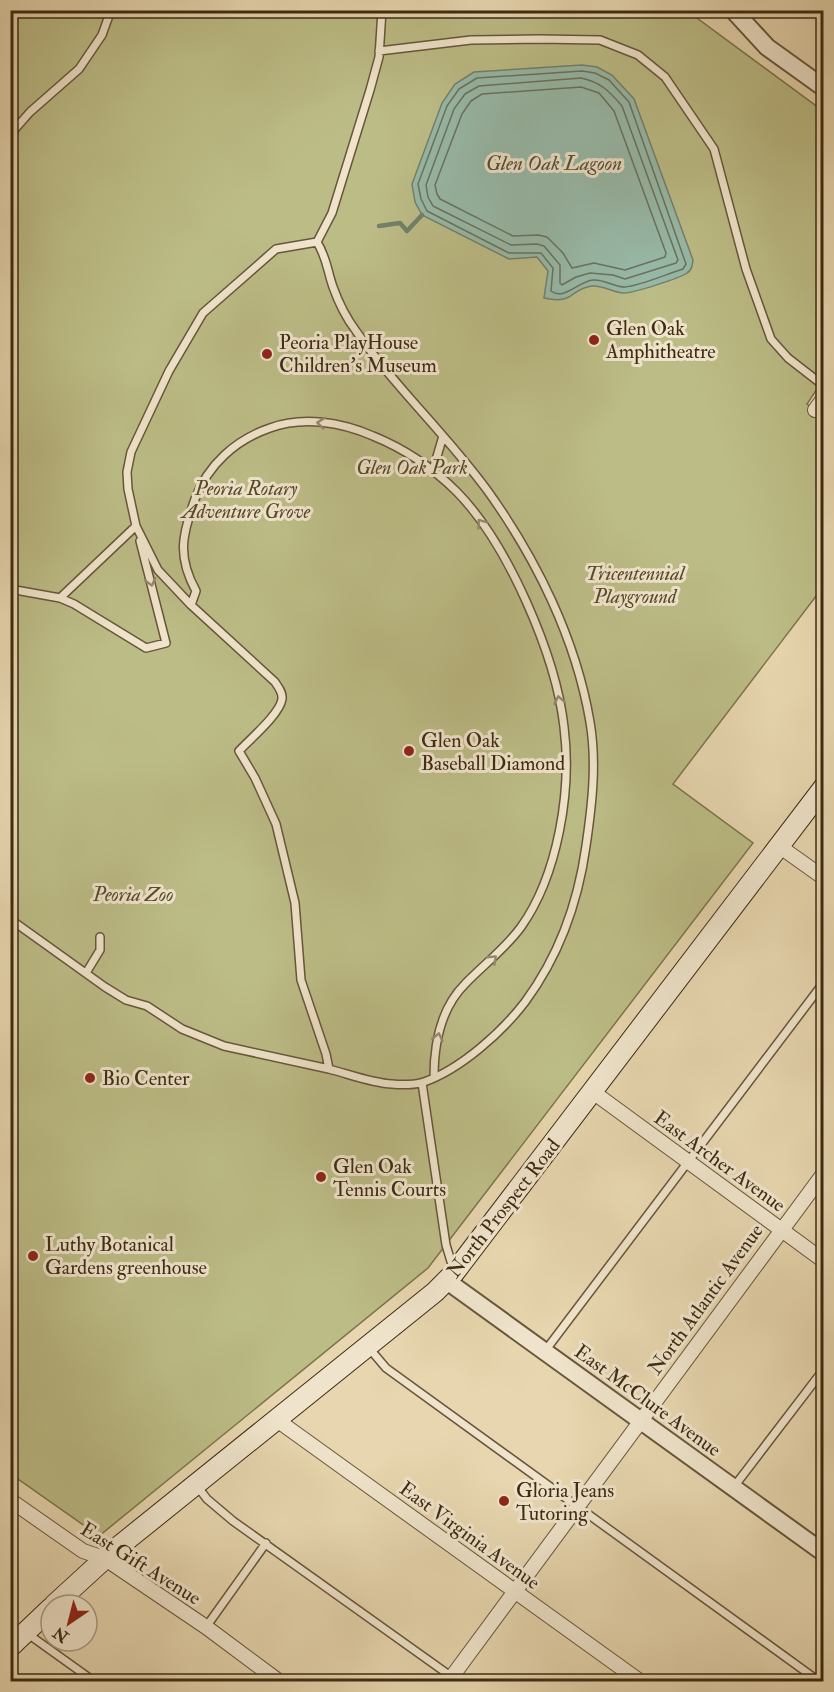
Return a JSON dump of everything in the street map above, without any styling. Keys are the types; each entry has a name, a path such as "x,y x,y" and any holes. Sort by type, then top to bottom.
{"main road":[{"name":"North Prospect Road","path":"66,1593 104,1558 451,1277 824,787"},
{"name":"North Prospect Road","path":"10,1647 39,1619"}],"street":[{"path":"733,10 767,47 824,88"},
{"path":"815,410 824,398"},
{"path":"779,846 824,878"},
{"name":"East Archer Avenue","path":"593,1092 824,1261"},
{"name":"North Atlantic Avenue","path":"453,1680 577,1505 824,1173"},
{"name":"East McClure Avenue","path":"451,1277 545,1351 824,1553"},
{"name":"East Virginia Avenue","path":"277,1420 641,1682"},
{"name":"East Gift Avenue","path":"10,1500 83,1551 104,1558 280,1682"}],"lane":[{"path":"10,147 15,129 30,112 79,69 102,35 111,10"},
{"path":"317,242 332,213 370,90 380,51 382,10"},
{"path":"380,51 471,40 539,39 600,40 638,55 665,77 714,149 746,269 771,339 788,358 824,386"},
{"path":"10,919 126,1000 141,1003 182,1029 224,1046 390,1084 422,1083 467,1059 523,1005 552,959 566,928 582,871 591,813 593,782 590,723 579,673 559,617 530,558 493,500 443,436 392,378 354,328 334,288 326,256 317,242"},
{"path":"10,589 60,598 74,604 146,648 166,643 128,489 127,472 131,452 169,371 202,313 276,249 317,242"},
{"path":"191,605 196,591 187,575 182,553 183,536 197,493 209,472 232,447 260,431 286,422 317,422 355,428 384,440 433,470 459,494 495,543 531,612 555,676 565,728 567,782 561,828 538,897 521,927 451,1000 438,1033 434,1056 434,1077"},
{"path":"433,470 443,436"},
{"path":"60,598 136,526"},
{"path":"136,526 158,570 191,605 274,682 282,693 282,700 275,713 239,751 255,778 276,824 295,903 301,980 329,1069"},
{"path":"86,974 100,950 100,937"},
{"path":"545,1351 824,982"},
{"path":"422,1083 451,1277"},
{"path":"368,1346 386,1368 820,1682"},
{"path":"734,1488 824,1369"},
{"path":"196,1485 216,1507 453,1680"},
{"path":"206,1628 266,1544"},
{"path":"26,1632 95,1682"}],"green space":[{"name":"Glen Oak Park","path":"11,11 694,11 697,18 823,111 823,380 807,404 823,416 823,587 673,784 753,843 428,1268 99,1536 11,1474"}],"water":[{"name":"Glen Oak Lagoon","path":"582,65 597,67 612,75 634,99 693,260 691,269 687,273 646,288 624,293 592,286 579,290 567,298 554,300 544,298 548,271 537,257 509,259 422,215 415,202 412,184 442,103 455,84 474,72"}],"waterway":[{"path":"379,226 400,223 407,231 422,215"}],"place":[{"name":"Glen Oak Amphitheatre","path":"594,340"},
{"name":"Peoria PlayHouse Children's Museum","path":"267,354"},
{"name":"Glen Oak Baseball Diamond","path":"409,751"},
{"name":"Bio Center","path":"90,1078"},
{"name":"Glen Oak Tennis Courts","path":"321,1177"},
{"name":"Luthy Botanical Gardens greenhouse","path":"33,1256"},
{"name":"Gloria Jeans Tutoring","path":"504,1501"}],"park label":[{"name":"Peoria Rotary Adventure Grove","path":"246,500"},
{"name":"Tricentennial Playground","path":"635,584"},
{"name":"Peoria Zoo","path":"133,894"}]}
